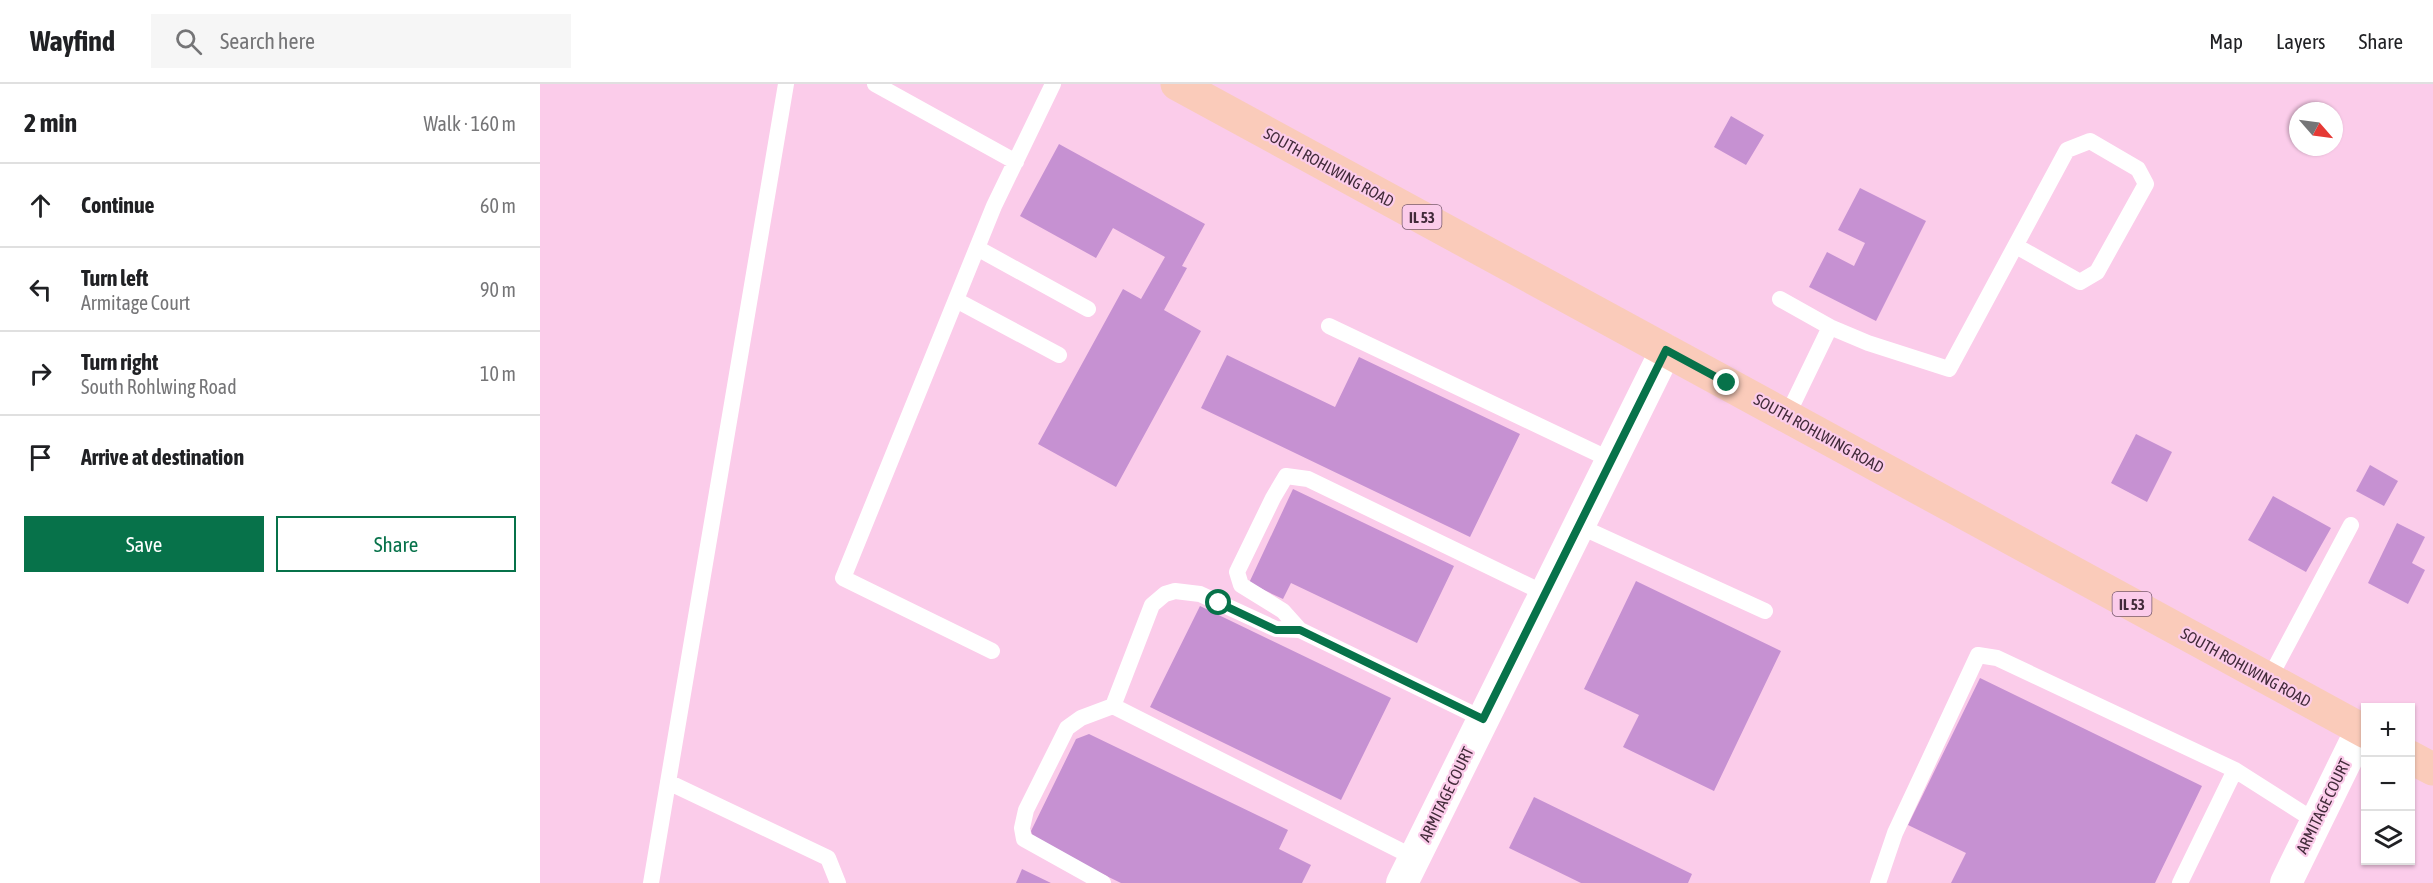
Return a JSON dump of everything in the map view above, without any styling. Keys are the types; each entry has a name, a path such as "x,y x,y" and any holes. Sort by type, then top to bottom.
{"main road":[{"name":"SOUTH ROHLWING ROAD","path":"1177,84 2361,730"},
{"path":"2415,760 2433,769"}],"street":[{"name":"ARMITAGE COURT","path":"1408,871 1666,350"},
{"name":"ARMITAGE COURT","path":"2286,883 2315,821 2361,735"}],"lane":[{"path":"651,883 786,84"},
{"path":"875,84 1016,162"},
{"path":"992,651 843,578 994,206 1053,84"},
{"path":"1780,299 1830,327 1868,343 1949,369 2067,150 2090,141 2138,169 2146,184 2097,272 2080,282 2016,246"},
{"path":"977,248 1088,309"},
{"path":"956,300 1059,355"},
{"path":"1329,326 1611,460"},
{"path":"1787,416 1830,327"},
{"path":"1483,719 1300,630 1283,611 1241,585 1237,572 1273,498 1286,477 1308,479 1545,594"},
{"path":"2269,679 2351,525"},
{"path":"1579,526 1765,610"},
{"path":"1103,883 1024,839 1022,828 1026,810 1067,728 1081,718 1113,706 1152,605 1165,594 1176,591 1200,594 1276,630 1300,630"},
{"path":"1878,883 1895,833 1978,655 1997,658 2235,770 2315,821"},
{"path":"1113,706 1408,871"},
{"path":"2181,883 2235,770"},
{"path":"668,782 828,858 838,883"}],"building":[{"path":"1731,116 1764,135 1746,165 1714,147"},
{"path":"1059,144 1205,224 1182,266 1187,268 1164,310 1201,331 1116,487 1038,444 1123,289 1141,299 1165,257 1113,228 1096,258 1020,216"},
{"path":"1860,188 1926,221 1876,321 1809,287 1827,252 1854,266 1865,243 1838,230"},
{"path":"1227,355 1335,407 1359,357 1520,434 1470,537 1201,408"},
{"path":"2136,434 2172,452 2147,502 2111,483"},
{"path":"2370,465 2398,481 2384,506 2356,491"},
{"path":"1293,489 1454,566 1417,643 1291,583 1283,599 1249,583"},
{"path":"2273,496 2331,528 2306,572 2248,540"},
{"path":"2397,523 2425,537 2412,563 2425,570 2408,604 2368,583"},
{"path":"1636,581 1781,651 1714,791 1623,747 1639,715 1584,689"},
{"path":"1200,606 1391,698 1341,800 1150,707"},
{"path":"1980,678 2202,786 2155,883 1951,883 1966,853 1908,825"},
{"path":"1089,734 1288,830 1279,849 1311,865 1302,883 1121,883 1034,841 1031,831 1076,739"},
{"path":"1534,797 1692,874 1688,883 1581,883 1509,848"},
{"path":"1022,869 1051,883 1016,883"}],"route":[{"path":"1219,603 1276,630 1300,630 1483,719 1666,350 1727,383"}]}
